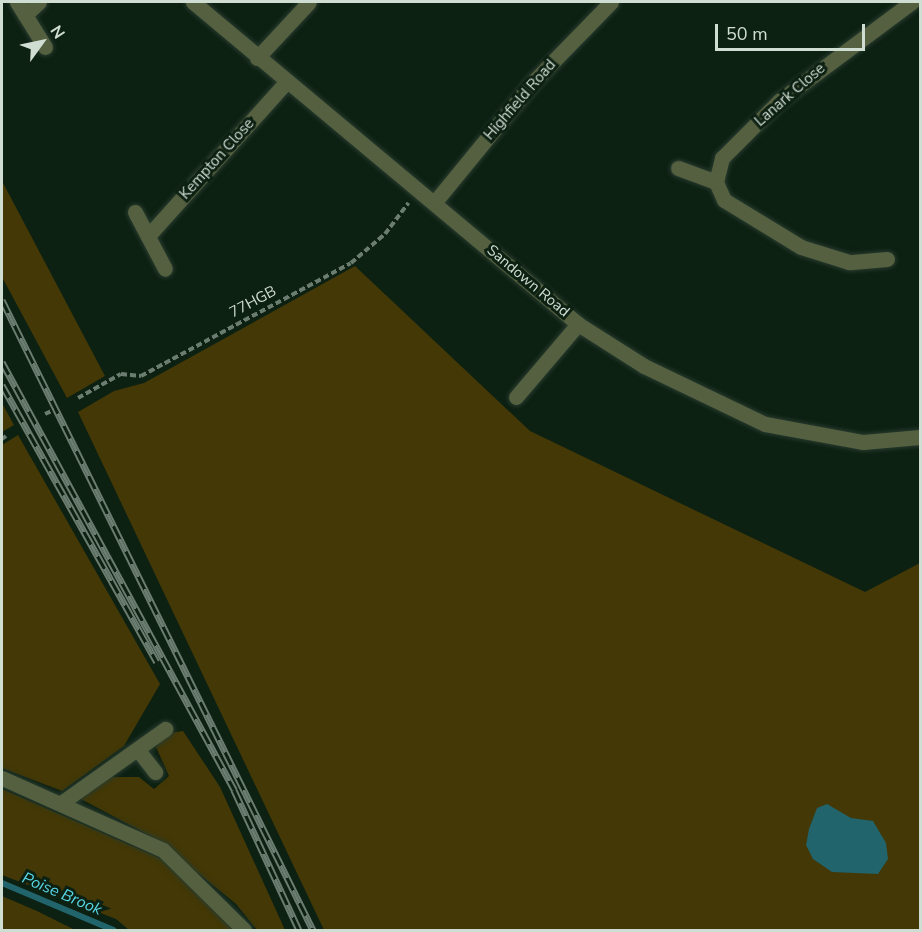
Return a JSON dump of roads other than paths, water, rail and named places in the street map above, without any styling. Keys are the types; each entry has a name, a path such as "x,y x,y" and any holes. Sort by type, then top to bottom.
{"street":[{"path":"39,2 21,8 45,47"},
{"name":"Sandown Road","path":"193,2 257,58 578,324 644,366 765,424 863,442 921,437"},
{"path":"257,58 309,2"},
{"name":"Highfield Road","path":"434,203 534,81 611,2"},
{"name":"Lanark Close","path":"716,182 722,158 779,101 912,2"},
{"name":"Kempton Close","path":"148,236 286,82"},
{"path":"678,168 716,182 724,200 801,247 849,262 886,259"},
{"path":"135,212 165,268"},
{"path":"516,397 578,324"},
{"path":"61,803 165,729"},
{"path":"138,750 155,772"},
{"path":"2,778 163,850 244,930"}],"water":[{"path":"827,804 851,818 873,821 886,843 888,859 878,874 832,872 813,859 806,845 809,829 817,808"}],"waterway":[{"name":"Poise Brook","path":"2,883 113,930"}],"railway":[{"path":"2,300 313,930"},
{"path":"2,362 234,790 299,930"},
{"path":"2,385 157,662"}]}
